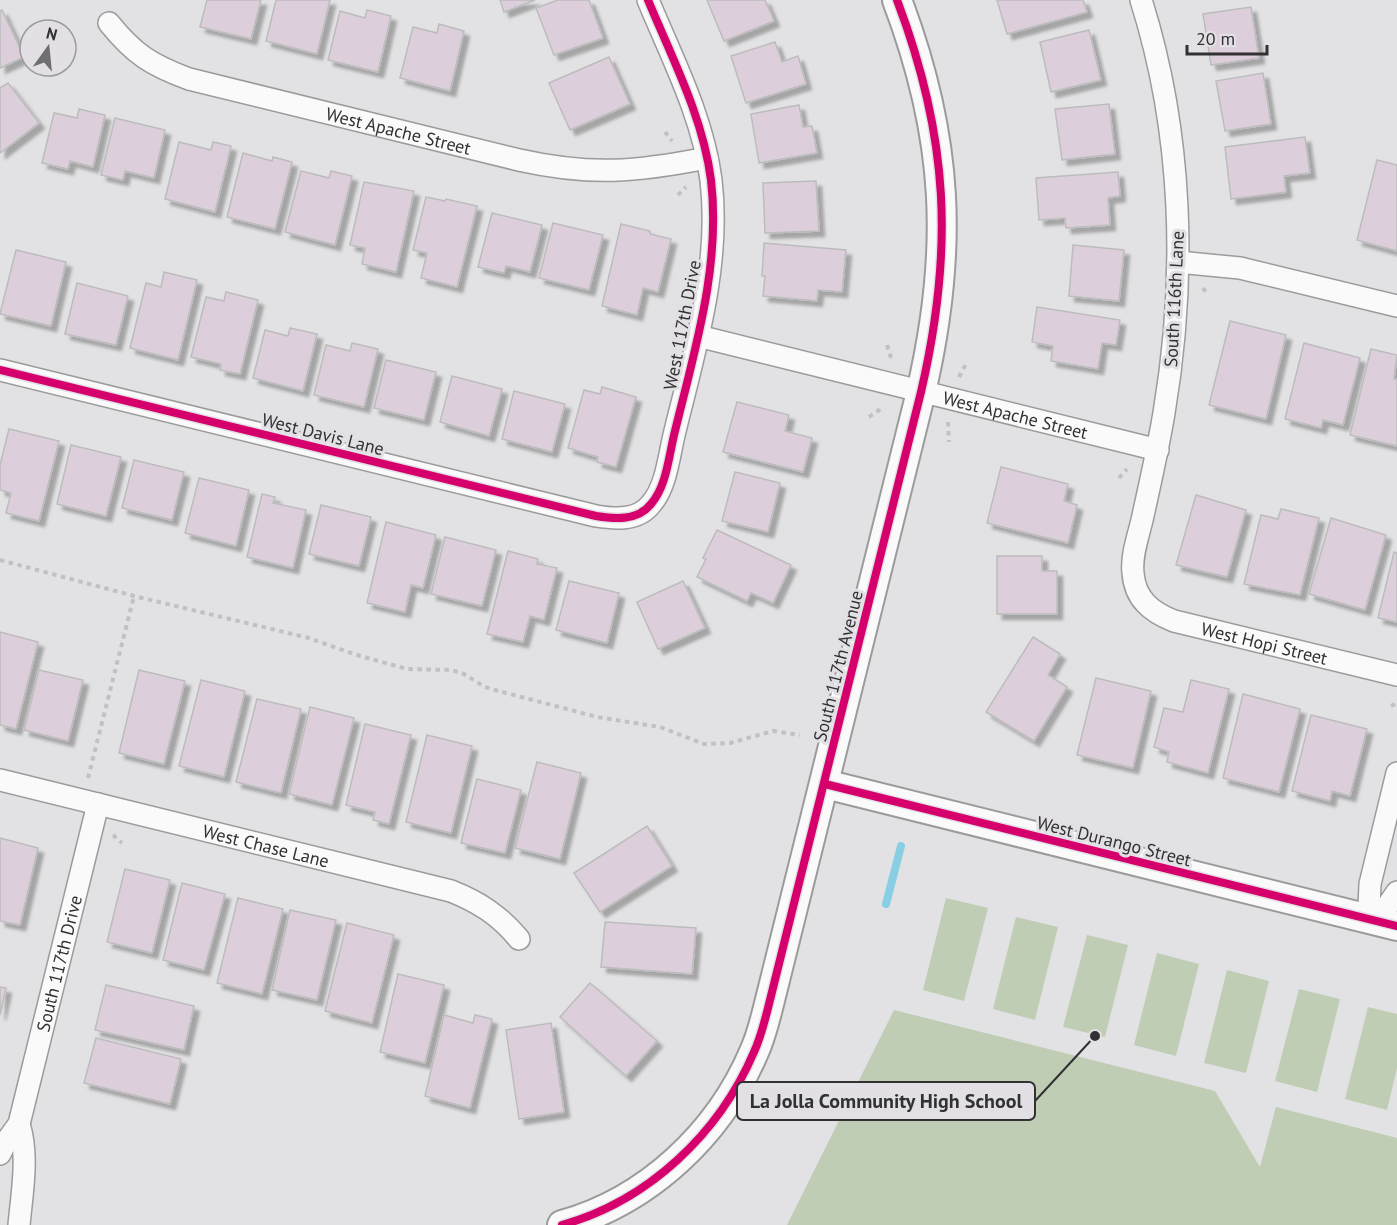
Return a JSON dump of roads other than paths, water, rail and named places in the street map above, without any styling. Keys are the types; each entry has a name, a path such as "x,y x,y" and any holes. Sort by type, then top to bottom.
{"street":[{"name":"West 117th Drive","path":"640,514 651,504 663,478 698,336 712,258 712,204 707,158 696,117 648,0"},
{"name":"South 116th Lane","path":"1139,597 1134,584 1134,557 1158,450 1170,374 1178,262 1173,151 1158,59 1141,0"},
{"name":"South 117th Avenue","path":"562,1225 620,1201 663,1173 700,1137 734,1092 755,1050 763,1026 921,392 937,311 942,249 940,172 927,93 901,11"},
{"name":"West Apache Street","path":"109,22 125,42 144,59 189,80 528,162 605,172 658,167 707,158"},
{"path":"1178,262 1240,268 1397,306"},
{"name":"West Apache Street","path":"698,336 1158,450"},
{"name":"West Davis Lane","path":"0,370 596,516 626,518 640,514"},
{"name":"West Hopi Street","path":"1139,597 1150,609 1174,621 1397,675"},
{"path":"1385,923 1369,909 1370,884 1397,773"},
{"name":"West Chase Lane","path":"0,780 451,891 472,899 490,910 507,924 519,939"},
{"name":"West Durango Street","path":"825,784 1385,923"},
{"name":"South 117th Drive","path":"0,1154 98,804"},
{"path":"1385,923 1388,907 1397,892"},
{"name":"South 117th Drive","path":"10,1122 23,1137 25,1155 19,1225"}],"waterway":[{"path":"886,904 901,846"}],"place":[{"name":"La Jolla Community High School","path":"1095,1036"}]}
